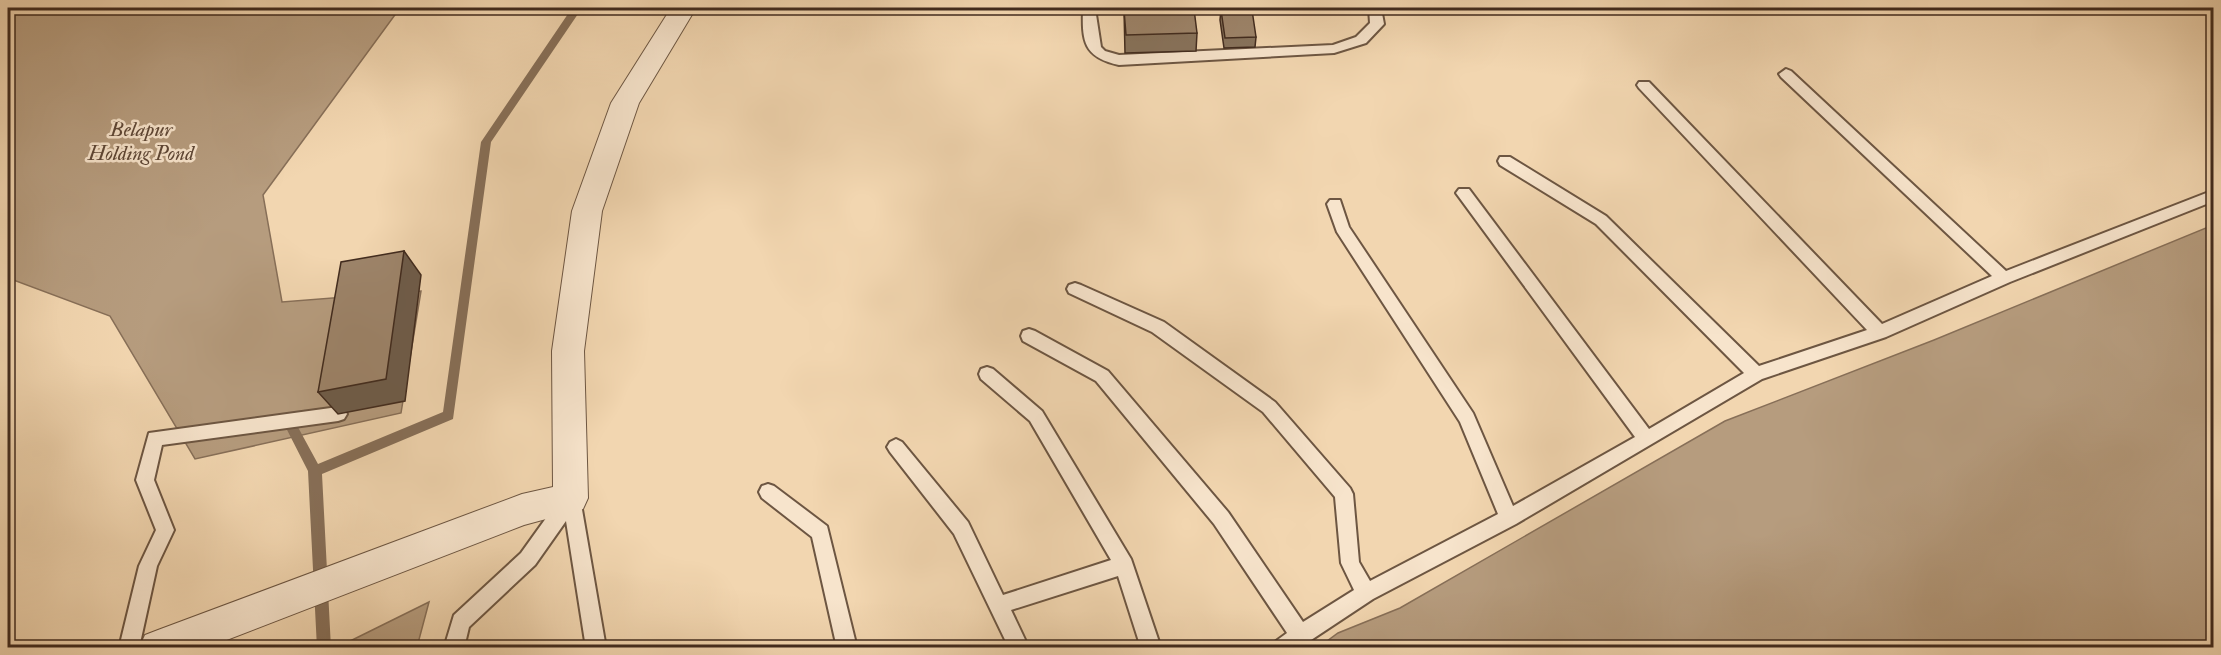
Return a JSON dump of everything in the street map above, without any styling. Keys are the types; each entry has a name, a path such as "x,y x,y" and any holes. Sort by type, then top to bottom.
{"street":[{"path":"158,648 522,510 571,498 568,351 586,211 625,103 682,8"}],"lane":[{"path":"1089,8 1094,50 1101,58 1119,60 1334,49 1361,40 1377,24 1375,8"},
{"path":"1786,74 2004,278"},
{"path":"1644,85 1880,332"},
{"path":"1504,161 1601,220 1756,374"},
{"path":"1464,193 1647,439"},
{"path":"1283,648 1366,593 1509,518 1756,374 1880,332 2004,278 2214,195"},
{"path":"1335,204 1342,228 1467,418 1509,518"},
{"path":"1075,289 1158,327 1269,407 1344,494 1350,563 1366,593"},
{"path":"1029,336 1102,376 1221,518 1300,635"},
{"path":"987,374 1036,416 1124,565 1151,648"},
{"path":"129,648 148,566 165,530 145,480 155,438 338,414"},
{"path":"896,447 961,528 1019,648"},
{"path":"768,492 820,532 847,648"},
{"path":"454,648 461,622 528,559 571,498"},
{"path":"571,498 596,648"},
{"path":"999,605 1124,565"}],"water":[{"name":"Belapur Holding Pond","path":"8,8 400,8 263,195 282,302 421,291 401,413 195,459 110,316 8,278"},
{"path":"2213,225 2213,647 1319,647 1338,633 1400,608 1725,421 1934,340"},
{"path":"429,602 417,647 338,647"}],"building":[{"path":"1194,9 1197,33 1126,35 1124,10"},
{"path":"1221,10 1252,10 1256,37 1225,38"},
{"path":"404,251 386,379 318,392 341,262"}],"waterway":[{"path":"315,471 449,415 486,142 577,8"},
{"path":"289,422 315,471"},
{"path":"315,471 324,648"}]}
